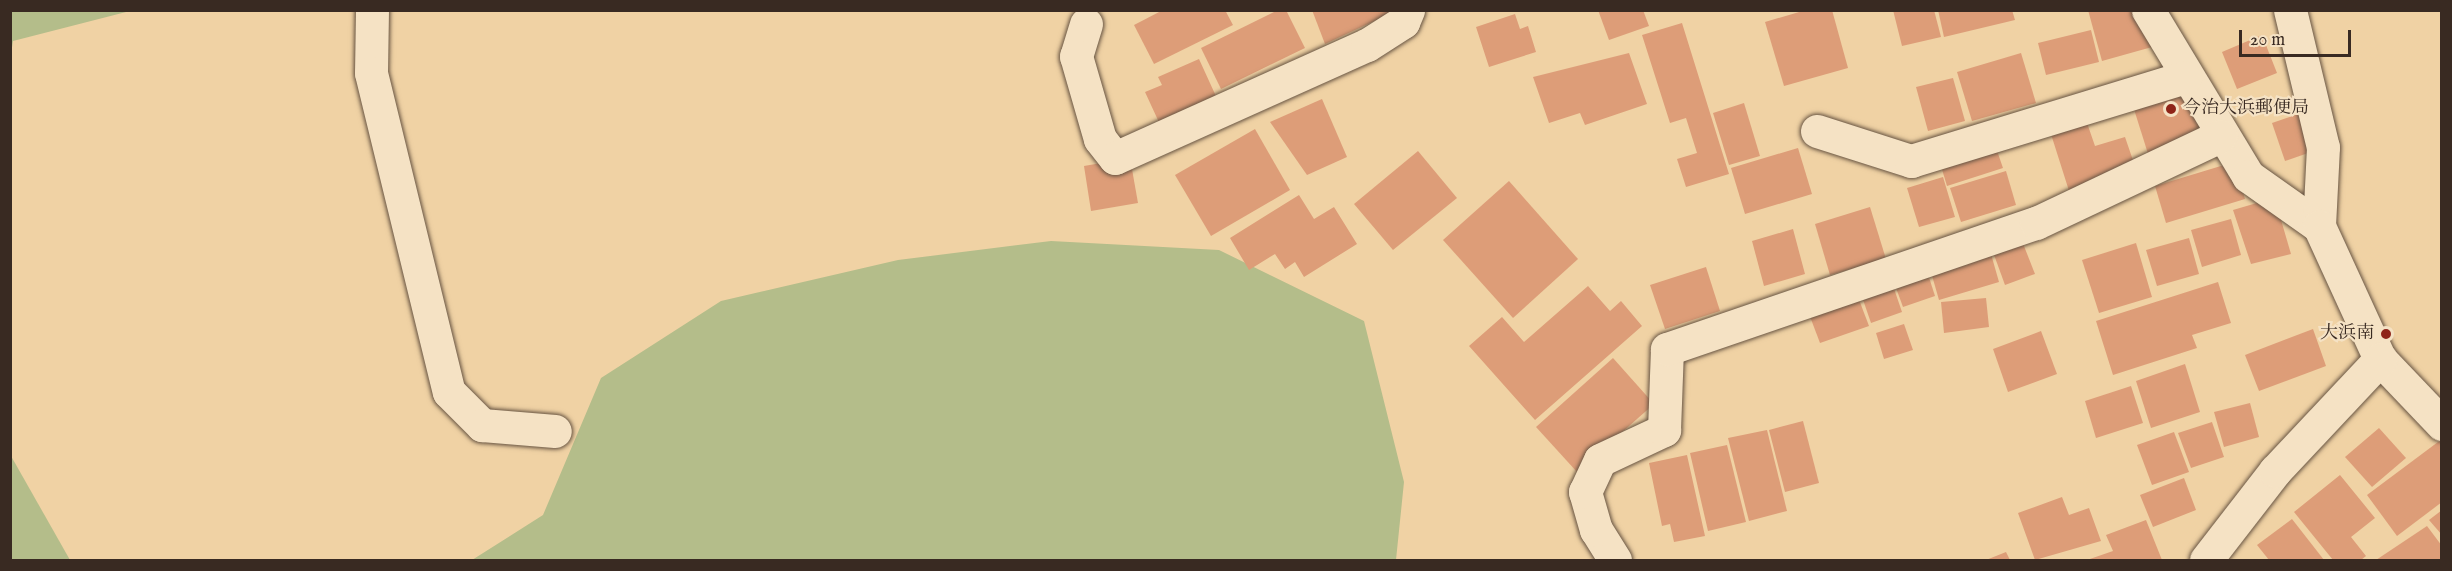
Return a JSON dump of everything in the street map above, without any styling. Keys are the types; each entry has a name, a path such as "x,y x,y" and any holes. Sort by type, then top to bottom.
{"street":[{"path":"372,10 371,73 449,392 482,425 555,431"},
{"path":"1086,24 1076,56 1100,140 1115,158 1367,45 1403,22 1408,10"},
{"path":"2148,10 2220,136 2248,176 2319,226"},
{"path":"2290,10 2323,147 2319,226 2380,359 2442,424"},
{"path":"1817,131 1911,161 2185,77"},
{"path":"1615,561 1596,530 1585,492 1600,460 1664,430 1668,349 2036,224 2220,136"},
{"path":"2206,561 2275,471 2380,359"}],"green space":[{"path":"11,10 130,11 13,41 11,54"},
{"path":"1051,241 1219,250 1364,321 1404,482 1396,560 472,560 543,515 601,378 721,301 898,260"},
{"path":"11,456 70,560 11,560"}],"building":[{"path":"1163,10 1225,10 1233,25 1154,64 1134,25"},
{"path":"1278,10 1286,10 1305,48 1221,89 1201,48"},
{"path":"1312,10 1398,10 1325,44"},
{"path":"1598,10 1643,10 1649,26 1609,40"},
{"path":"1806,10 1832,10 1848,68 1784,86 1765,22"},
{"path":"1893,10 1934,10 1941,37 1902,46"},
{"path":"1938,10 2012,10 2015,20 1944,37"},
{"path":"2088,10 2142,10 2152,47 2102,61"},
{"path":"1515,14 1520,29 1528,26 1536,52 1489,67 1476,27"},
{"path":"1682,23 1729,174 1686,187 1677,159 1697,153 1686,118 1670,123 1642,35"},
{"path":"2091,30 2099,62 2046,75 2038,43"},
{"path":"2262,35 2277,73 2237,89 2222,52"},
{"path":"1629,53 1647,104 1585,125 1580,113 1549,123 1533,77"},
{"path":"2021,53 2036,103 1972,121 1957,72"},
{"path":"1199,59 1220,105 1163,131 1145,92 1162,85 1158,77"},
{"path":"1953,78 1965,121 1928,131 1916,87"},
{"path":"2187,89 2204,139 2149,157 2133,106"},
{"path":"1322,99 1347,157 1307,175 1270,122"},
{"path":"1744,103 1760,156 1729,165 1713,113"},
{"path":"2298,114 2311,152 2285,161 2272,123"},
{"path":"2086,120 2095,146 2125,137 2137,172 2070,194 2050,131"},
{"path":"1255,129 1290,190 1211,236 1175,175"},
{"path":"1993,139 2003,168 1947,186 1938,156"},
{"path":"1798,148 1812,194 1745,214 1731,168"},
{"path":"1418,151 1457,198 1393,250 1354,204"},
{"path":"1130,158 1138,203 1091,211 1084,166"},
{"path":"2234,162 2245,199 2166,223 2155,186"},
{"path":"2006,171 2016,205 1961,222 1950,188"},
{"path":"1943,177 1955,217 1919,227 1907,188"},
{"path":"1509,181 1578,259 1513,318 1443,240"},
{"path":"1299,195 1314,219 1334,207 1357,244 1304,277 1295,262 1285,269 1275,254 1249,270 1230,238"},
{"path":"2267,200 2279,213 2291,254 2251,264 2233,210"},
{"path":"1870,207 1886,259 1830,275 1815,224"},
{"path":"2231,219 2241,255 2202,267 2191,230"},
{"path":"1793,229 1805,274 1764,286 1752,241"},
{"path":"2189,238 2199,274 2157,286 2146,250"},
{"path":"2022,241 2035,274 2005,285 1993,252"},
{"path":"2136,243 2152,297 2099,313 2082,260"},
{"path":"1989,247 1999,282 1939,300 1929,265"},
{"path":"1925,265 1935,296 1903,307 1892,277"},
{"path":"1706,267 1720,311 1665,329 1650,285"},
{"path":"1890,277 1902,312 1871,323 1859,288"},
{"path":"2218,282 2231,323 2192,335 2197,348 2113,375 2096,321"},
{"path":"1588,286 1610,311 1621,301 1642,326 1535,420 1469,346 1502,317 1524,342"},
{"path":"1855,289 1869,326 1820,343 1806,306"},
{"path":"1986,298 1989,327 1944,333 1941,302"},
{"path":"1904,324 1913,350 1884,359 1876,333"},
{"path":"2313,329 2326,366 2259,391 2245,355"},
{"path":"2041,331 2057,374 2008,392 1993,349"},
{"path":"1613,358 1654,404 1577,472 1536,427"},
{"path":"2185,364 2200,412 2151,428 2136,381"},
{"path":"2131,386 2143,423 2096,438 2085,401"},
{"path":"2250,403 2259,437 2224,447 2214,412"},
{"path":"1803,421 1819,483 1785,492 1769,430"},
{"path":"2212,422 2224,457 2191,468 2178,433"},
{"path":"2379,428 2406,458 2372,487 2345,457"},
{"path":"1767,430 1787,511 1749,521 1728,438"},
{"path":"2174,432 2189,472 2152,485 2137,445"},
{"path":"2442,439 2442,502 2397,536 2367,495"},
{"path":"1727,445 1746,522 1708,531 1690,453"},
{"path":"1687,455 1705,536 1674,542 1670,524 1662,526 1649,463"},
{"path":"2340,475 2375,518 2351,537 2366,556 2361,560 2333,560 2294,512"},
{"path":"2184,478 2196,510 2153,527 2140,495"},
{"path":"2062,497 2069,515 2089,508 2101,541 2035,560 2018,513"},
{"path":"2442,510 2442,535 2429,520"},
{"path":"2292,519 2324,560 2269,560 2257,545"},
{"path":"2146,520 2162,560 2087,560 2113,551 2106,535"},
{"path":"2427,526 2442,546 2442,560 2376,560"},
{"path":"2006,552 2010,560 1986,560"}],"place":[{"name":"今治大浜郵便局","path":"2171,109"},
{"name":"大浜南","path":"2386,334"}]}
